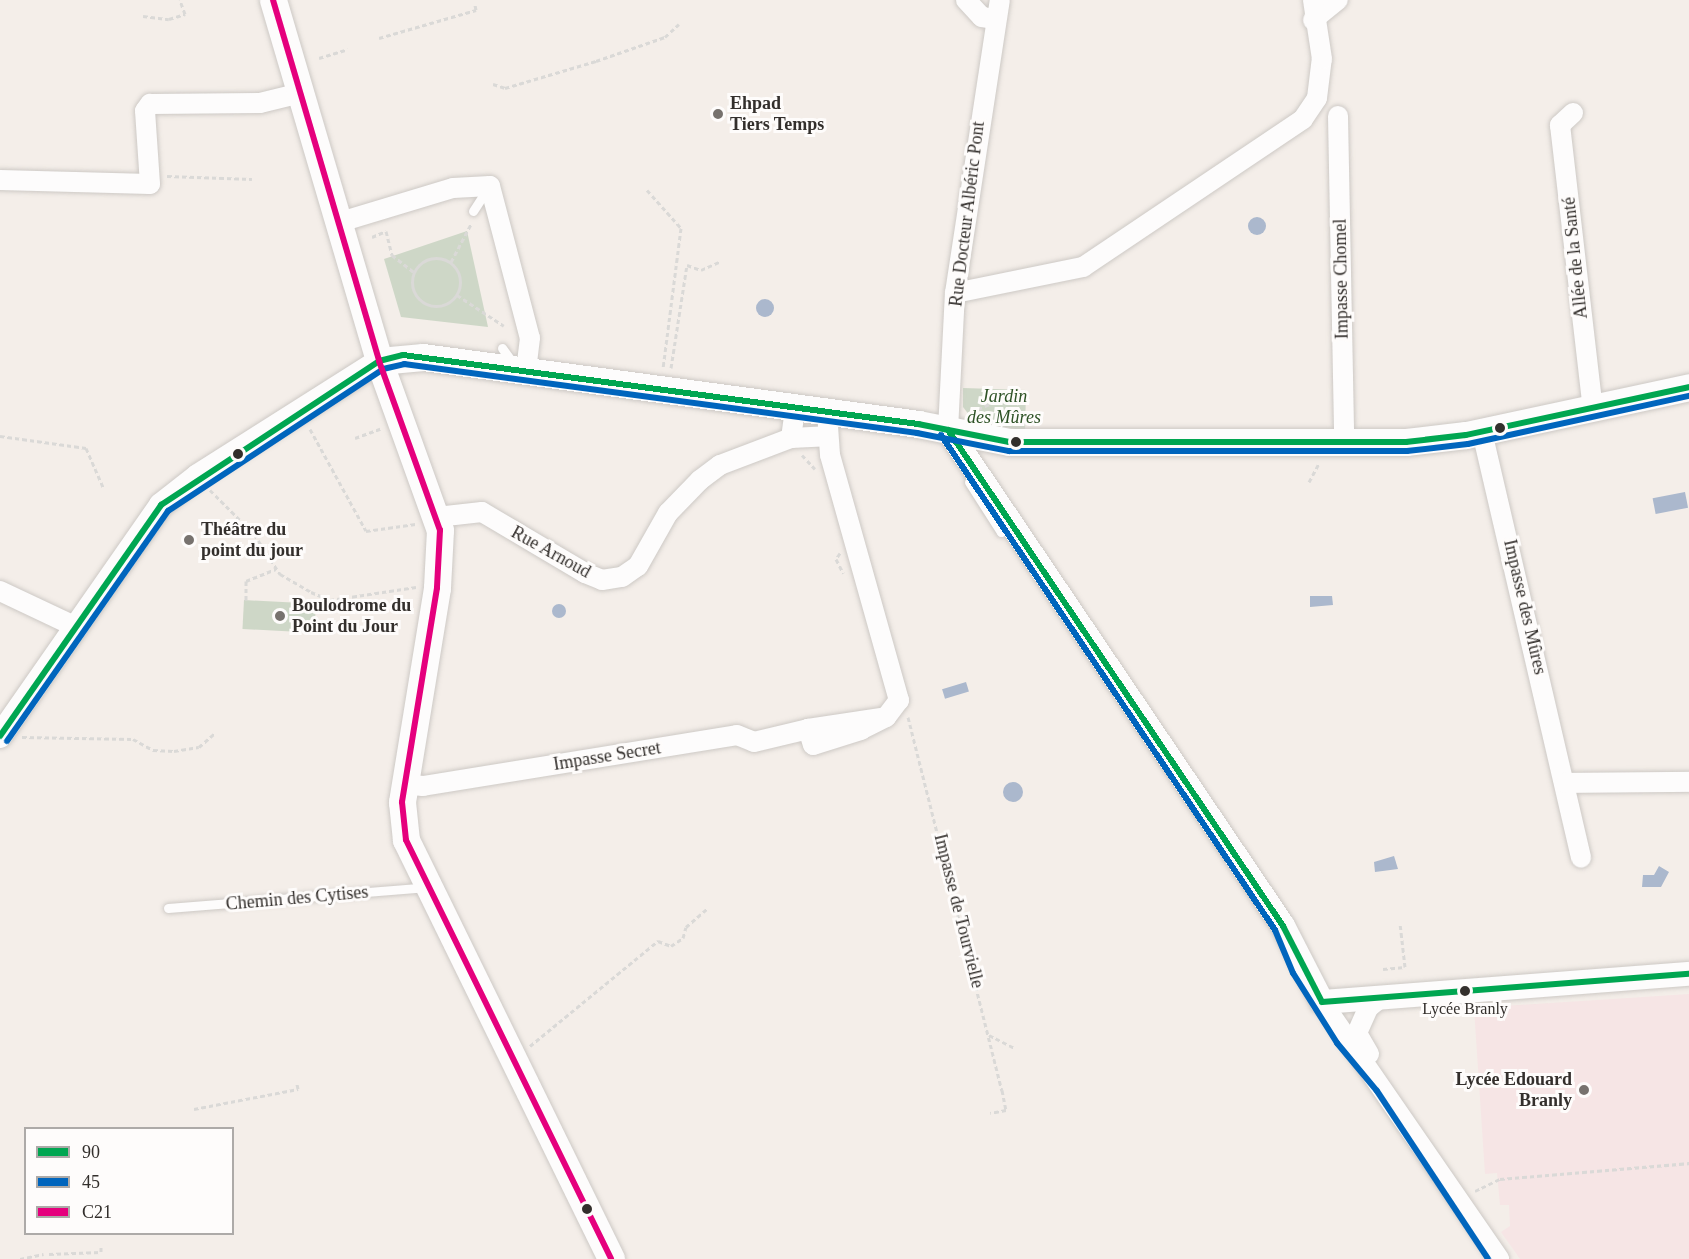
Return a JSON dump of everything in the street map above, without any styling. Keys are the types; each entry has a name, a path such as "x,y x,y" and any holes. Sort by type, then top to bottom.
{"main road":[{"path":"273,0 379,361 437,517 437,588 404,784 402,819 424,883 611,1259"},
{"path":"379,361 403,355 513,364 795,408 827,424 948,430 1009,442 1332,447 1406,442 1482,432 1689,387"}],"street":[{"path":"966,0 982,17 994,20"},
{"name":"Rue Docteur Albéric Pont","path":"948,430 955,293 994,20 1000,0"},
{"path":"955,293 1083,267 1303,119 1317,98 1322,58 1313,20 1313,0"},
{"path":"1313,20 1338,0"},
{"path":"0,180 150,184 145,111 150,104 260,103 302,93"},
{"name":"Allée de la Santé","path":"1573,113 1560,125 1593,409"},
{"name":"Impasse Chomel","path":"1332,447 1338,116"},
{"path":"337,224 453,188 490,186 530,338 513,364"},
{"path":"9,736 76,627 141,530 173,495 379,361"},
{"path":"795,408 797,442"},
{"path":"827,424 899,700"},
{"name":"Rue Arnoud","path":"437,517 482,512 585,573 612,580 638,566 668,513 700,480 720,465 797,442 827,424"},
{"path":"948,430 1014,523 1283,926 1297,960 1328,1001 1499,1259"},
{"name":"Impasse des Mûres","path":"1482,432 1566,783 1581,858"},
{"path":"0,591 76,627"},
{"name":"Impasse Secret","path":"404,784 423,786 737,735 754,742 808,729 886,717 899,700"},
{"path":"1566,783 1689,782"},
{"path":"1328,1001 1379,999 1689,974"},
{"path":"1357,1033 1368,1008 1379,999"},
{"path":"1328,1001 1357,1033 1384,1086"}],"lane":[{"path":"473,211 490,186"},
{"name":"Chemin des Cytises","path":"168,908 415,888 424,883"}],"path":[{"path":"143,16 169,19 185,14 180,0"},
{"path":"379,38 476,10 475,5"},
{"path":"493,84 505,88 597,61 665,37 679,24"},
{"path":"319,58 348,49"},
{"path":"159,175 252,179"},
{"path":"647,190 681,228 662,378"},
{"path":"451,261 468,237 473,211"},
{"path":"372,237 386,231 392,255 414,272"},
{"path":"424,260 451,261 461,279 457,295 444,306 430,306 412,287 414,272 424,260"},
{"path":"670,378 687,265 701,270 719,262"},
{"path":"457,295 504,326"},
{"path":"969,413 994,402"},
{"path":"310,429 366,531 411,525"},
{"path":"355,438 382,429"},
{"path":"0,436 86,448 103,487"},
{"path":"797,442 801,458 815,468"},
{"path":"1309,482 1332,447"},
{"path":"207,486 254,534 276,569 330,600 425,586"},
{"path":"246,600 246,581 276,569"},
{"name":"Impasse de Tourvielle","path":"899,700 913,726 1006,1110 990,1113"},
{"path":"9,736 133,739 153,750 174,751 199,747 215,733"},
{"path":"523,1052 658,941 671,946 683,938 686,927 707,909"},
{"path":"1383,969 1405,967 1400,922"},
{"path":"989,1034 1014,1048"},
{"path":"194,1109 298,1089 297,1084"},
{"path":"1473,1192 1490,1181 1689,1163"},
{"path":"49,1254 101,1252 101,1247"},
{"path":"20,1259 43,1254"}],"shaded area":[{"name":"Lycée Edouard Branly","path":"1689,994 1689,1259 1520,1259 1501,1232 1510,1226 1509,1205 1500,1205 1497,1173 1485,1174 1474,1008"}],"green space":[{"path":"467,231 488,327 401,317 384,259"},
{"name":"Jardin des Mûres","path":"963,388 1026,390 1025,431 973,420 963,407"},
{"name":"Boulodrome du Point du Jour","path":"244,600 316,604 314,633 242,629"}],"water":[{"path":"1257,217 1263,220 1266,226 1263,232 1257,235 1251,232 1248,226 1251,220"},
{"path":"761,299 769,299 774,304 772,315 761,317 756,312 756,304"},
{"path":"1685,492 1688,508 1656,514 1653,498"},
{"path":"1310,596 1332,596 1333,605 1310,607"},
{"path":"556,604 562,604 566,611 562,618 556,618 552,614 552,608"},
{"path":"966,682 969,692 945,699 942,689"},
{"path":"1013,782 1020,785 1023,792 1020,799 1013,802 1006,799 1003,792 1006,785"},
{"path":"1394,856 1398,869 1375,872 1374,862"},
{"path":"1659,866 1669,872 1661,887 1642,887 1643,875 1654,875"}],"transit line":[{"name":"C21","path":"273,0 379,361 440,530 437,588 402,802 406,840 611,1259"},
{"name":"90","path":"0,736 161,505 379,361 403,355 918,424 1009,442 1406,442 1466,435 1689,387"},
{"name":"45","path":"7,741 168,511 383,369 404,364 917,433 1009,451 1407,451 1468,444 1689,396"},
{"name":"90","path":"948,430 1283,926 1322,1002 1689,974"},
{"name":"45","path":"941,435 1275,930 1293,973 1337,1043 1377,1091 1488,1259"}],"place":[{"name":"Ehpad Tiers Temps","path":"718,114"},
{"name":"Théâtre du point du jour","path":"189,540"},
{"name":"Boulodrome du Point du Jour","path":"280,616"},
{"name":"Lycée Branly","path":"1465,991"},
{"name":"Lycée Edouard Branly","path":"1584,1090"}]}
